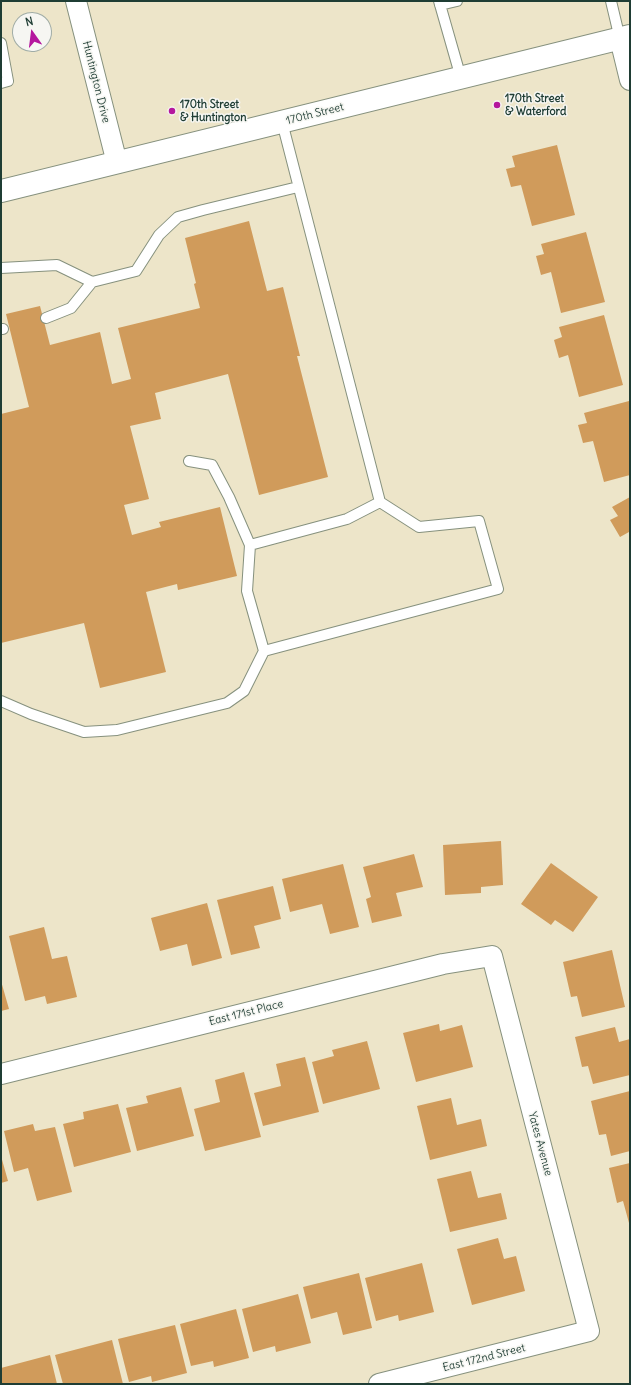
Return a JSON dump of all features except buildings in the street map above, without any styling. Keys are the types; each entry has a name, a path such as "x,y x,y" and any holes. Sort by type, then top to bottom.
{"street":[{"name":"Huntington Drive","path":"76,1 117,163"},
{"name":"170th Street","path":"1,191 625,38"},
{"path":"625,38 630,80"},
{"name":"East 171st Place","path":"1,1074 443,964 492,956"},
{"name":"Yates Avenue","path":"492,956 589,1331"},
{"name":"East 172nd Street","path":"379,1384 589,1331"}],"lane":[{"path":"457,1 440,3 461,78"},
{"path":"611,1 625,38"},
{"path":"1,42 8,81 1,83"},
{"path":"264,651 498,589 479,521 419,527 380,502 282,122"},
{"path":"46,318 71,308 92,282 136,271 159,235 178,217 298,186"},
{"path":"1,267 57,265 92,282"},
{"path":"1,701 31,714 84,732 117,730 228,702 244,691 264,651 247,591 250,545 229,497 212,465 189,462"},
{"path":"250,545 348,519 380,502"}],"place":[{"name":"170th Street & Waterford","path":"497,105"},
{"name":"170th Street & Huntington","path":"172,111"}]}
